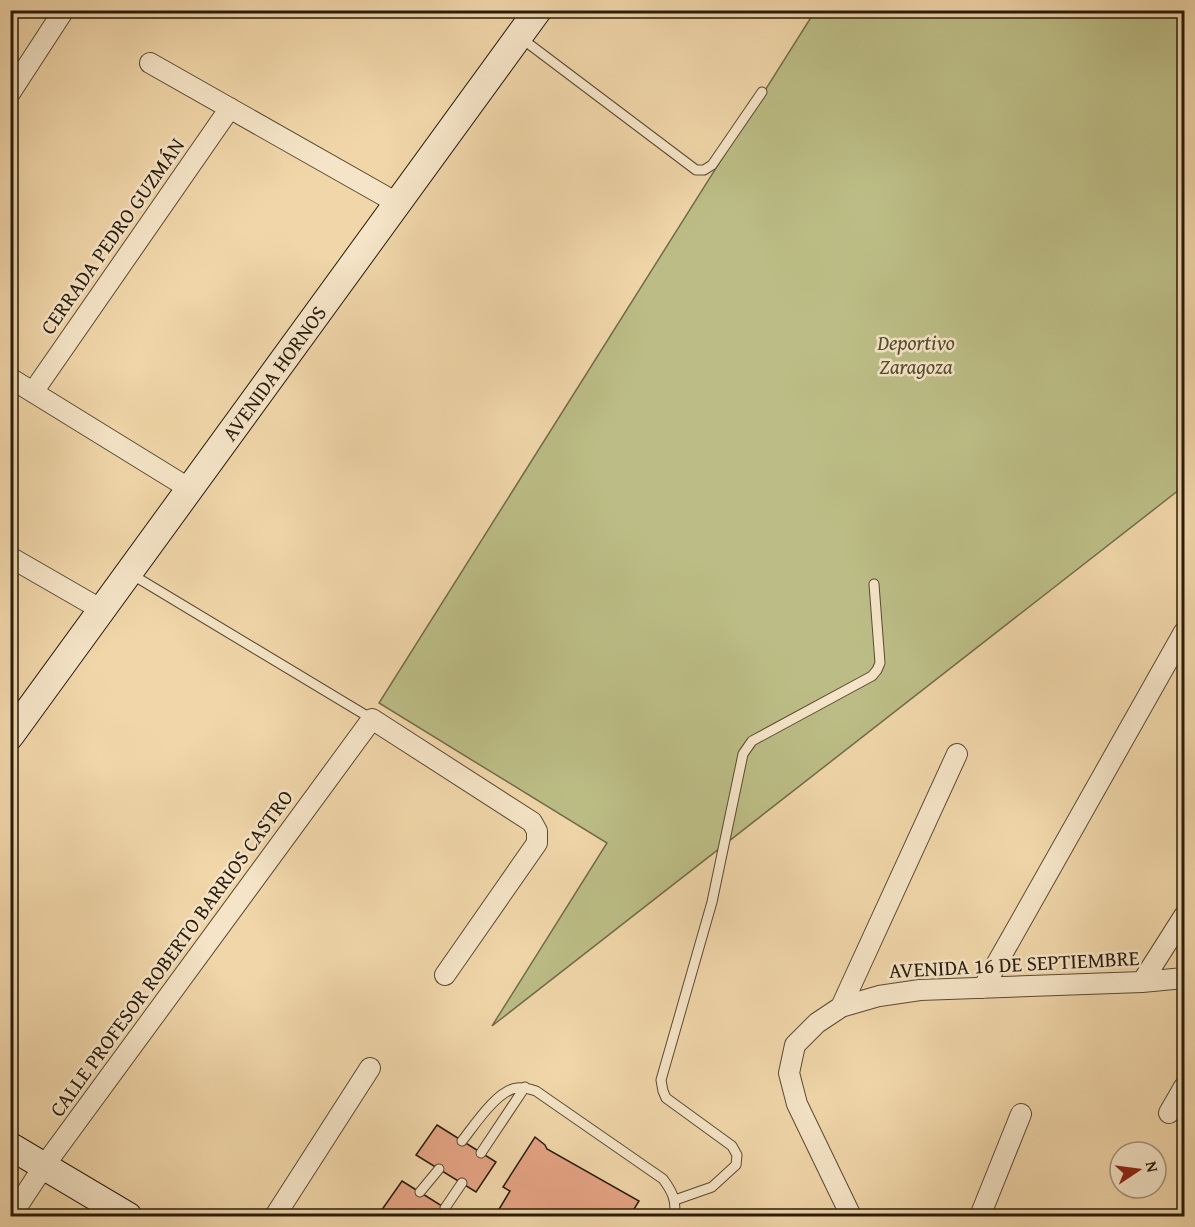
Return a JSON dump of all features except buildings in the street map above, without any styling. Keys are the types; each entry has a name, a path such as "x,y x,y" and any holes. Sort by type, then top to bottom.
{"street":[{"path":"10,93 64,10"},
{"name":"AVENIDA HORNOS","path":"10,736 538,10"},
{"path":"150,63 397,203"},
{"name":"CERRADA PEDRO GUZMÁN","path":"33,392 230,108"},
{"path":"10,378 190,489"},
{"path":"10,557 102,610"},
{"path":"983,988 1185,632"},
{"path":"372,719 532,822 537,831 537,843 445,975"},
{"name":"CALLE PROFESOR ROBERTO BARRIOS CASTRO","path":"11,1216 44,1166 372,719"},
{"path":"841,1007 957,754"},
{"path":"1142,982 1185,916"},
{"name":"AVENIDA 16 DE SEPTIEMBRE","path":"851,1216 798,1104 789,1073 795,1045 817,1023 841,1007 879,996 920,990 1142,982 1185,978"},
{"path":"275,1216 370,1068"},
{"path":"1169,1113 1185,1087"},
{"path":"980,1216 1021,1114"},
{"path":"10,1146 128,1216"}],"lane":[{"path":"519,36 696,170 704,170 712,165 762,92"},
{"path":"129,573 372,719"},
{"path":"675,1200 712,1187 736,1165 737,1155 732,1146 666,1098 661,1080 712,902 743,754 752,741 872,676 877,670 880,663 873,584"},
{"path":"462,1141 497,1098 514,1088 536,1091 663,1179 671,1189 675,1200 674,1216"},
{"path":"482,1153 525,1088"},
{"path":"420,1192 439,1169"},
{"path":"445,1208 462,1183"}],"green space":[{"name":"Deportivo Zaragoza","path":"815,11 1184,11 1184,486 492,1026 607,843 379,703"}]}
